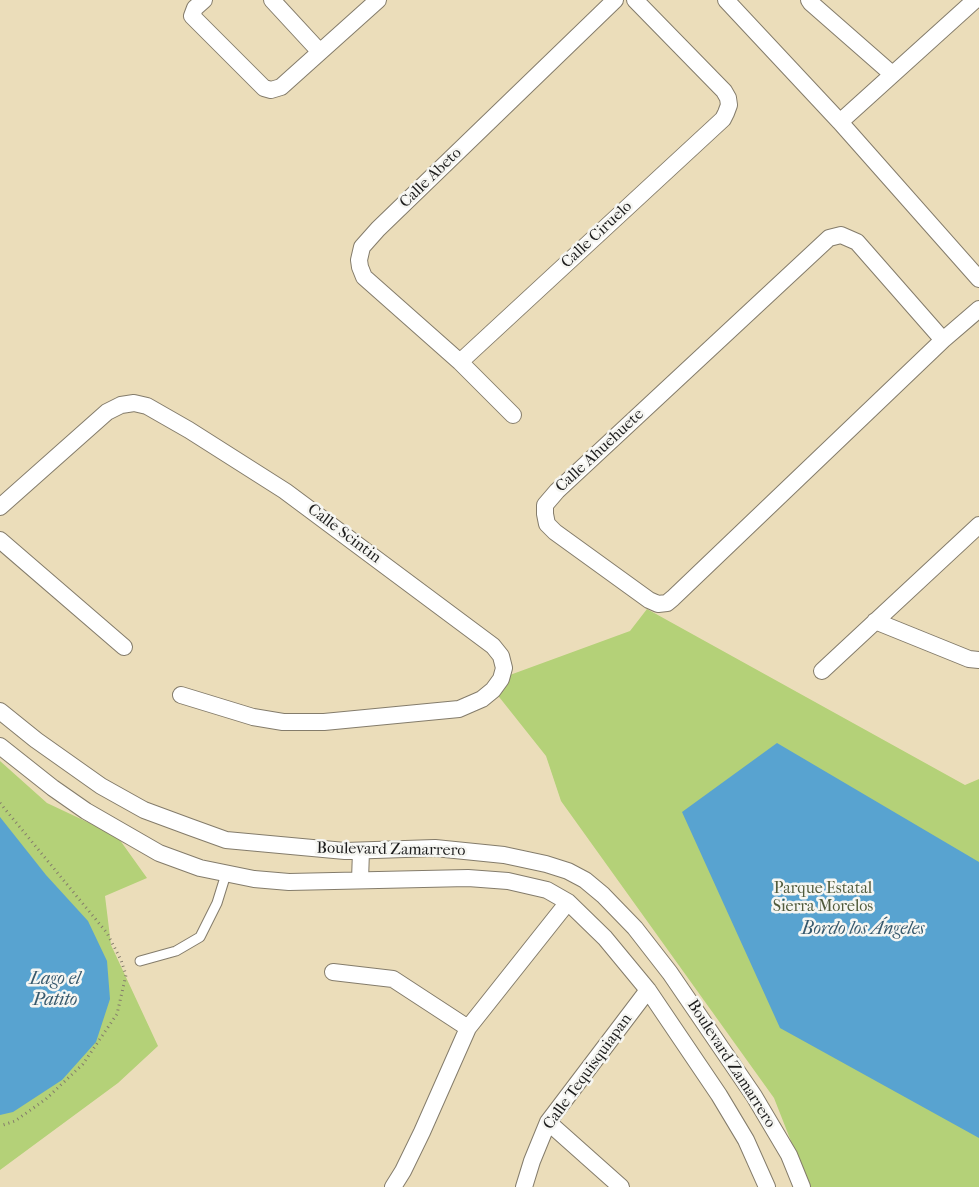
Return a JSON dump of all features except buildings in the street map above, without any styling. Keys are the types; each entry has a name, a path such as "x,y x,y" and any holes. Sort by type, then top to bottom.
{"street":[{"path":"272,0 320,52"},
{"path":"199,4 192,16 264,88 271,90 281,87 378,0"},
{"name":"Calle Abeto","path":"513,415 460,362 364,277 359,260 362,247 378,229 616,0"},
{"name":"Calle Ciruelo","path":"460,362 722,119 729,105 728,98 724,92 635,0"},
{"path":"726,0 840,122 979,279"},
{"path":"809,0 892,74"},
{"path":"840,122 975,0"},
{"name":"Calle Ahuehuete","path":"943,340 857,242 841,234 829,238 557,491 545,505 547,524 555,532 650,600 658,604 667,603 943,340 979,309"},
{"name":"Calle Scintin","path":"0,507 107,412 121,405 134,403 147,406 190,430 285,491 493,646 501,656 504,668 493,690 482,699 459,709 324,722 283,722 253,717 181,694"},
{"path":"822,671 979,524"},
{"path":"0,540 124,648"},
{"path":"875,621 969,659 979,660"},
{"name":"Boulevard Zamarrero","path":"0,711 36,740 101,786 144,810 226,840 345,851 435,848 504,855 546,864 568,871 585,880 635,928 670,973 754,1096 789,1155 802,1187"},
{"name":"Boulevard Zamarrero","path":"0,746 53,788 86,811 159,853 200,868 254,879 288,882 468,878 508,881 547,890 568,902 605,938 648,990 719,1095 746,1140 767,1187"},
{"path":"360,880 361,851"},
{"path":"393,1187 422,1132 468,1028 568,902"},
{"path":"333,972 393,979 468,1028"},
{"name":"Calle Tequisquiapan","path":"524,1187 532,1161 548,1122 648,990"},
{"path":"548,1122 621,1187"}],"lane":[{"path":"140,961 176,950 200,937 217,903 226,874"}],"path":[{"path":"0,802 107,933 121,960 126,975 116,1014 83,1064 46,1099 15,1121 0,1126"}],"green space":[{"name":"Parque Estatal Sierra Morelos","path":"647,609 965,785 979,779 979,1187 809,1187 774,1098 561,801 546,756 488,683 630,631"},
{"path":"0,761 47,803 117,836 147,878 105,896 111,945 158,1046 118,1083 0,1170"}],"water":[{"name":"Bordo los Ángeles","path":"777,743 979,862 979,1138 780,1028 682,812"},
{"name":"Lago el Patito","path":"0,817 46,875 88,921 107,961 110,999 96,1042 62,1080 13,1112 0,1115"}]}
